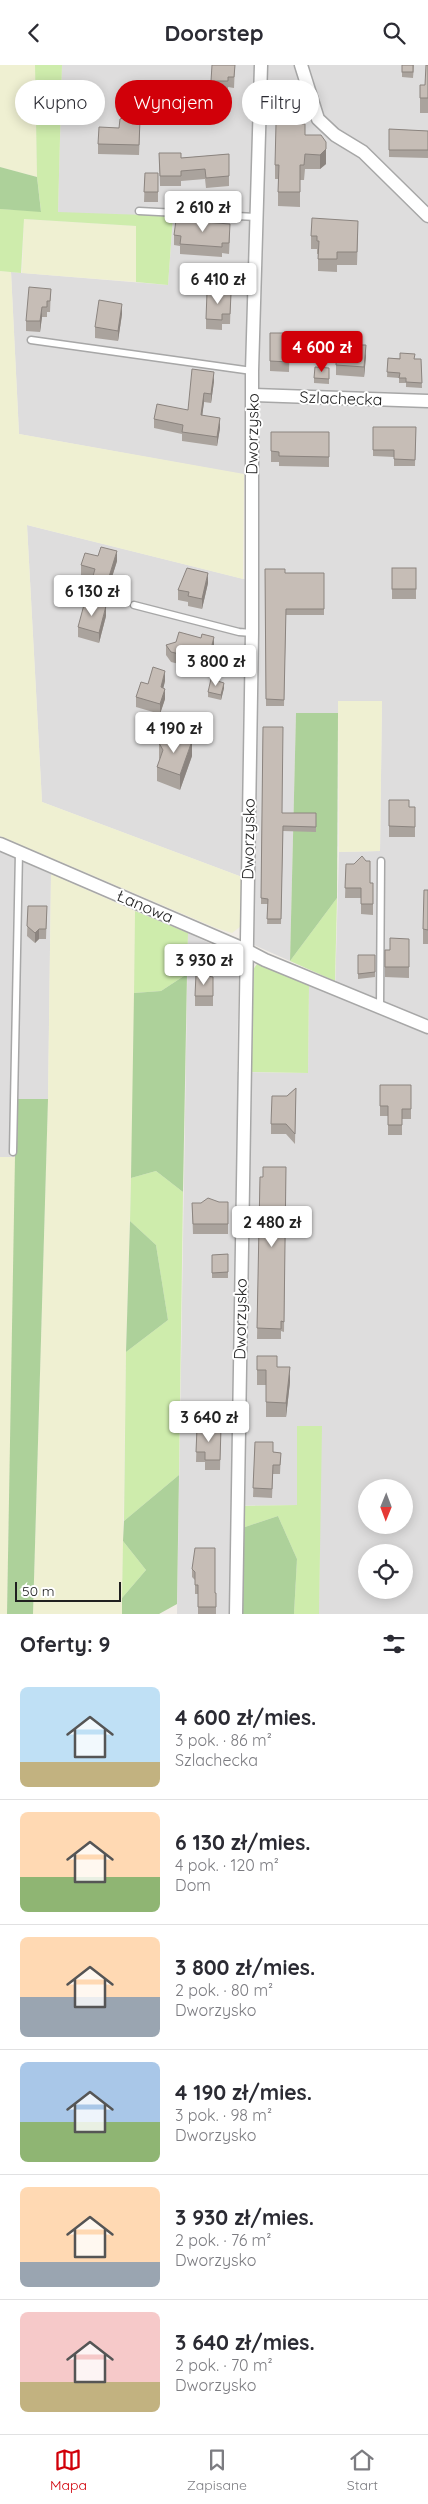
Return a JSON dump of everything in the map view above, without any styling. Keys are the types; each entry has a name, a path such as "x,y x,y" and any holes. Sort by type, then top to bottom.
{"street":[{"name":"Dworzysko","path":"236,1614 252,633 252,371 262,65"},
{"path":"301,65 318,119 335,135 363,152 428,216"},
{"name":"Szlachecka","path":"253,395 428,401"},
{"name":"Łanowa","path":"0,844 246,949 265,960 428,1027"}],"lane":[{"path":"139,211 258,217"},
{"path":"31,340 252,371"},
{"path":"134,605 239,632 252,633"},
{"path":"12,1152 19,852"},
{"path":"380,1007 381,861"}],"shaded area":[{"path":"62,65 428,65 428,1614 319,1614 321,1426 297,1427 297,1505 231,1506 231,1614 177,1614 188,933 239,957 237,1072 308,1073 309,985 335,994 339,852 380,851 382,701 338,701 338,713 296,714 290,961 254,945 258,477 19,434 11,272 168,285 173,217 58,213 60,125 105,125 105,80 62,80"},
{"path":"27,525 248,580 242,877 42,802"},
{"path":"0,852 51,874 48,1099 16,1099 16,1157 0,1157"}],"green space":[{"path":"0,65 35,65 35,80 15,80 15,125 36,125 37,177 0,167"},
{"path":"35,65 62,65 62,80 35,80"},
{"path":"36,125 60,125 58,212 173,216 168,285 136,282 136,226 24,219 21,273 0,271 0,209 41,211 37,177"},
{"path":"0,167 37,177 41,212 0,209"},
{"path":"24,219 136,226 136,282 22,273"},
{"path":"0,271 11,272 19,434 244,474 243,579 27,525 42,802 242,877 241,926 232,933 216,928 0,836"},
{"path":"338,701 382,701 380,851 339,852"},
{"path":"296,713 338,713 337,898 290,961"},
{"path":"51,874 135,911 133,1110 126,1352 122,1614 33,1614 48,1099"},
{"path":"337,898 335,981 290,961"},
{"path":"135,911 188,933 187,974 161,991 134,993"},
{"path":"257,964 309,985 308,1073 249,1072 252,971"},
{"path":"187,974 183,1192 156,1171 131,1178 134,993 161,991"},
{"path":"16,1099 48,1099 33,1614 7,1614"},
{"path":"0,1157 16,1157 7,1614 0,1614"},
{"path":"156,1171 183,1192 179,1475 124,1521 126,1352 168,1320 156,1245 130,1221 131,1178"},
{"path":"130,1221 156,1245 168,1320 126,1352"},
{"path":"297,1426 322,1426 319,1614 294,1614 297,1559 278,1516 242,1528 241,1506 297,1505"},
{"path":"179,1475 177,1604 159,1614 122,1614 122,1598 146,1570 123,1541 124,1521"},
{"path":"278,1516 297,1559 294,1614 240,1614 242,1528"},
{"path":"123,1541 146,1570 122,1598"}],"building":[{"path":"212,65 235,65 234,77 228,77 228,80 211,80"},
{"path":"402,65 413,65 413,72 402,72"},
{"path":"426,65 428,65 428,98 420,98 420,85 425,85"},
{"path":"119,125 140,125 139,145 98,144 99,127 119,128"},
{"path":"276,125 305,125 305,135 321,135 326,142 326,149 320,155 305,154 304,165 300,165 300,192 278,192 279,165 275,165"},
{"path":"389,129 428,131 428,150 389,150"},
{"path":"159,153 181,153 181,158 229,154 229,176 206,178 205,169 181,171 181,176 160,176"},
{"path":"145,173 158,173 158,192 144,192"},
{"path":"312,218 358,221 357,252 337,252 337,259 318,259 319,241 317,241 317,236 311,236"},
{"path":"176,220 230,224 229,243 222,243 222,247 180,244 181,236 174,235"},
{"path":"29,287 51,289 50,301 47,301 47,307 42,307 40,321 26,321"},
{"path":"207,292 231,294 230,314 222,314 222,320 206,319"},
{"path":"99,300 122,304 118,331 95,327"},
{"path":"270,333 290,333 289,362 270,361"},
{"path":"346,345 366,345 364,367 336,365 337,347 346,347"},
{"path":"400,353 415,354 414,359 421,359 422,383 406,382 406,378 399,378 400,373 387,372 388,358 400,359"},
{"path":"315,367 329,368 329,379 314,378"},
{"path":"192,369 214,372 211,394 204,393 201,415 220,418 217,437 182,432 183,425 154,419 157,404 188,410"},
{"path":"373,427 416,427 415,460 394,459 394,450 373,450"},
{"path":"271,432 329,432 329,457 279,456 279,452 271,451"},
{"path":"101,547 117,551 108,580 93,576 95,569 81,565 85,553 98,556"},
{"path":"187,568 208,573 202,599 188,596 189,592 178,590"},
{"path":"392,568 416,568 416,589 392,589"},
{"path":"265,569 285,569 285,573 324,573 324,609 286,609 284,700 266,699"},
{"path":"85,601 106,606 99,633 78,627"},
{"path":"179,632 201,638 202,634 214,637 208,661 171,652 166,645 176,642"},
{"path":"153,667 165,671 161,687 165,689 160,704 136,697 141,682 148,684"},
{"path":"211,679 224,683 221,695 208,692"},
{"path":"263,727 283,727 282,813 316,813 316,827 283,826 281,919 267,919 268,899 261,898"},
{"path":"170,733 192,741 180,775 157,767 163,750 159,743 167,741"},
{"path":"389,800 409,800 409,807 415,807 415,827 389,826"},
{"path":"362,856 366,861 370,861 370,883 373,883 373,904 361,904 361,888 345,888 346,864 354,864"},
{"path":"424,890 428,890 428,930 423,929"},
{"path":"28,906 47,906 46,929 39,929 35,933 27,926"},
{"path":"390,938 409,939 409,967 385,967 385,950 390,950"},
{"path":"358,955 375,955 375,972 358,974"},
{"path":"196,974 213,977 213,996 195,996"},
{"path":"380,1085 411,1085 411,1109 402,1109 402,1125 388,1125 388,1106 380,1106"},
{"path":"296,1088 295,1134 286,1124 271,1124 272,1096 287,1096"},
{"path":"263,1167 286,1167 284,1322 281,1321 281,1329 257,1328 260,1177 263,1177"},
{"path":"208,1198 219,1202 228,1202 228,1224 193,1224 192,1203 201,1203"},
{"path":"228,1254 228,1272 212,1273 212,1255"},
{"path":"257,1356 277,1356 277,1367 290,1367 286,1403 266,1402 266,1370 257,1370"},
{"path":"197,1428 221,1428 220,1460 205,1460 205,1452 196,1452"},
{"path":"255,1442 273,1442 273,1452 281,1453 280,1465 273,1465 272,1489 253,1488"},
{"path":"195,1548 215,1548 216,1607 198,1607 198,1585 195,1585 195,1572 192,1569"}]}
